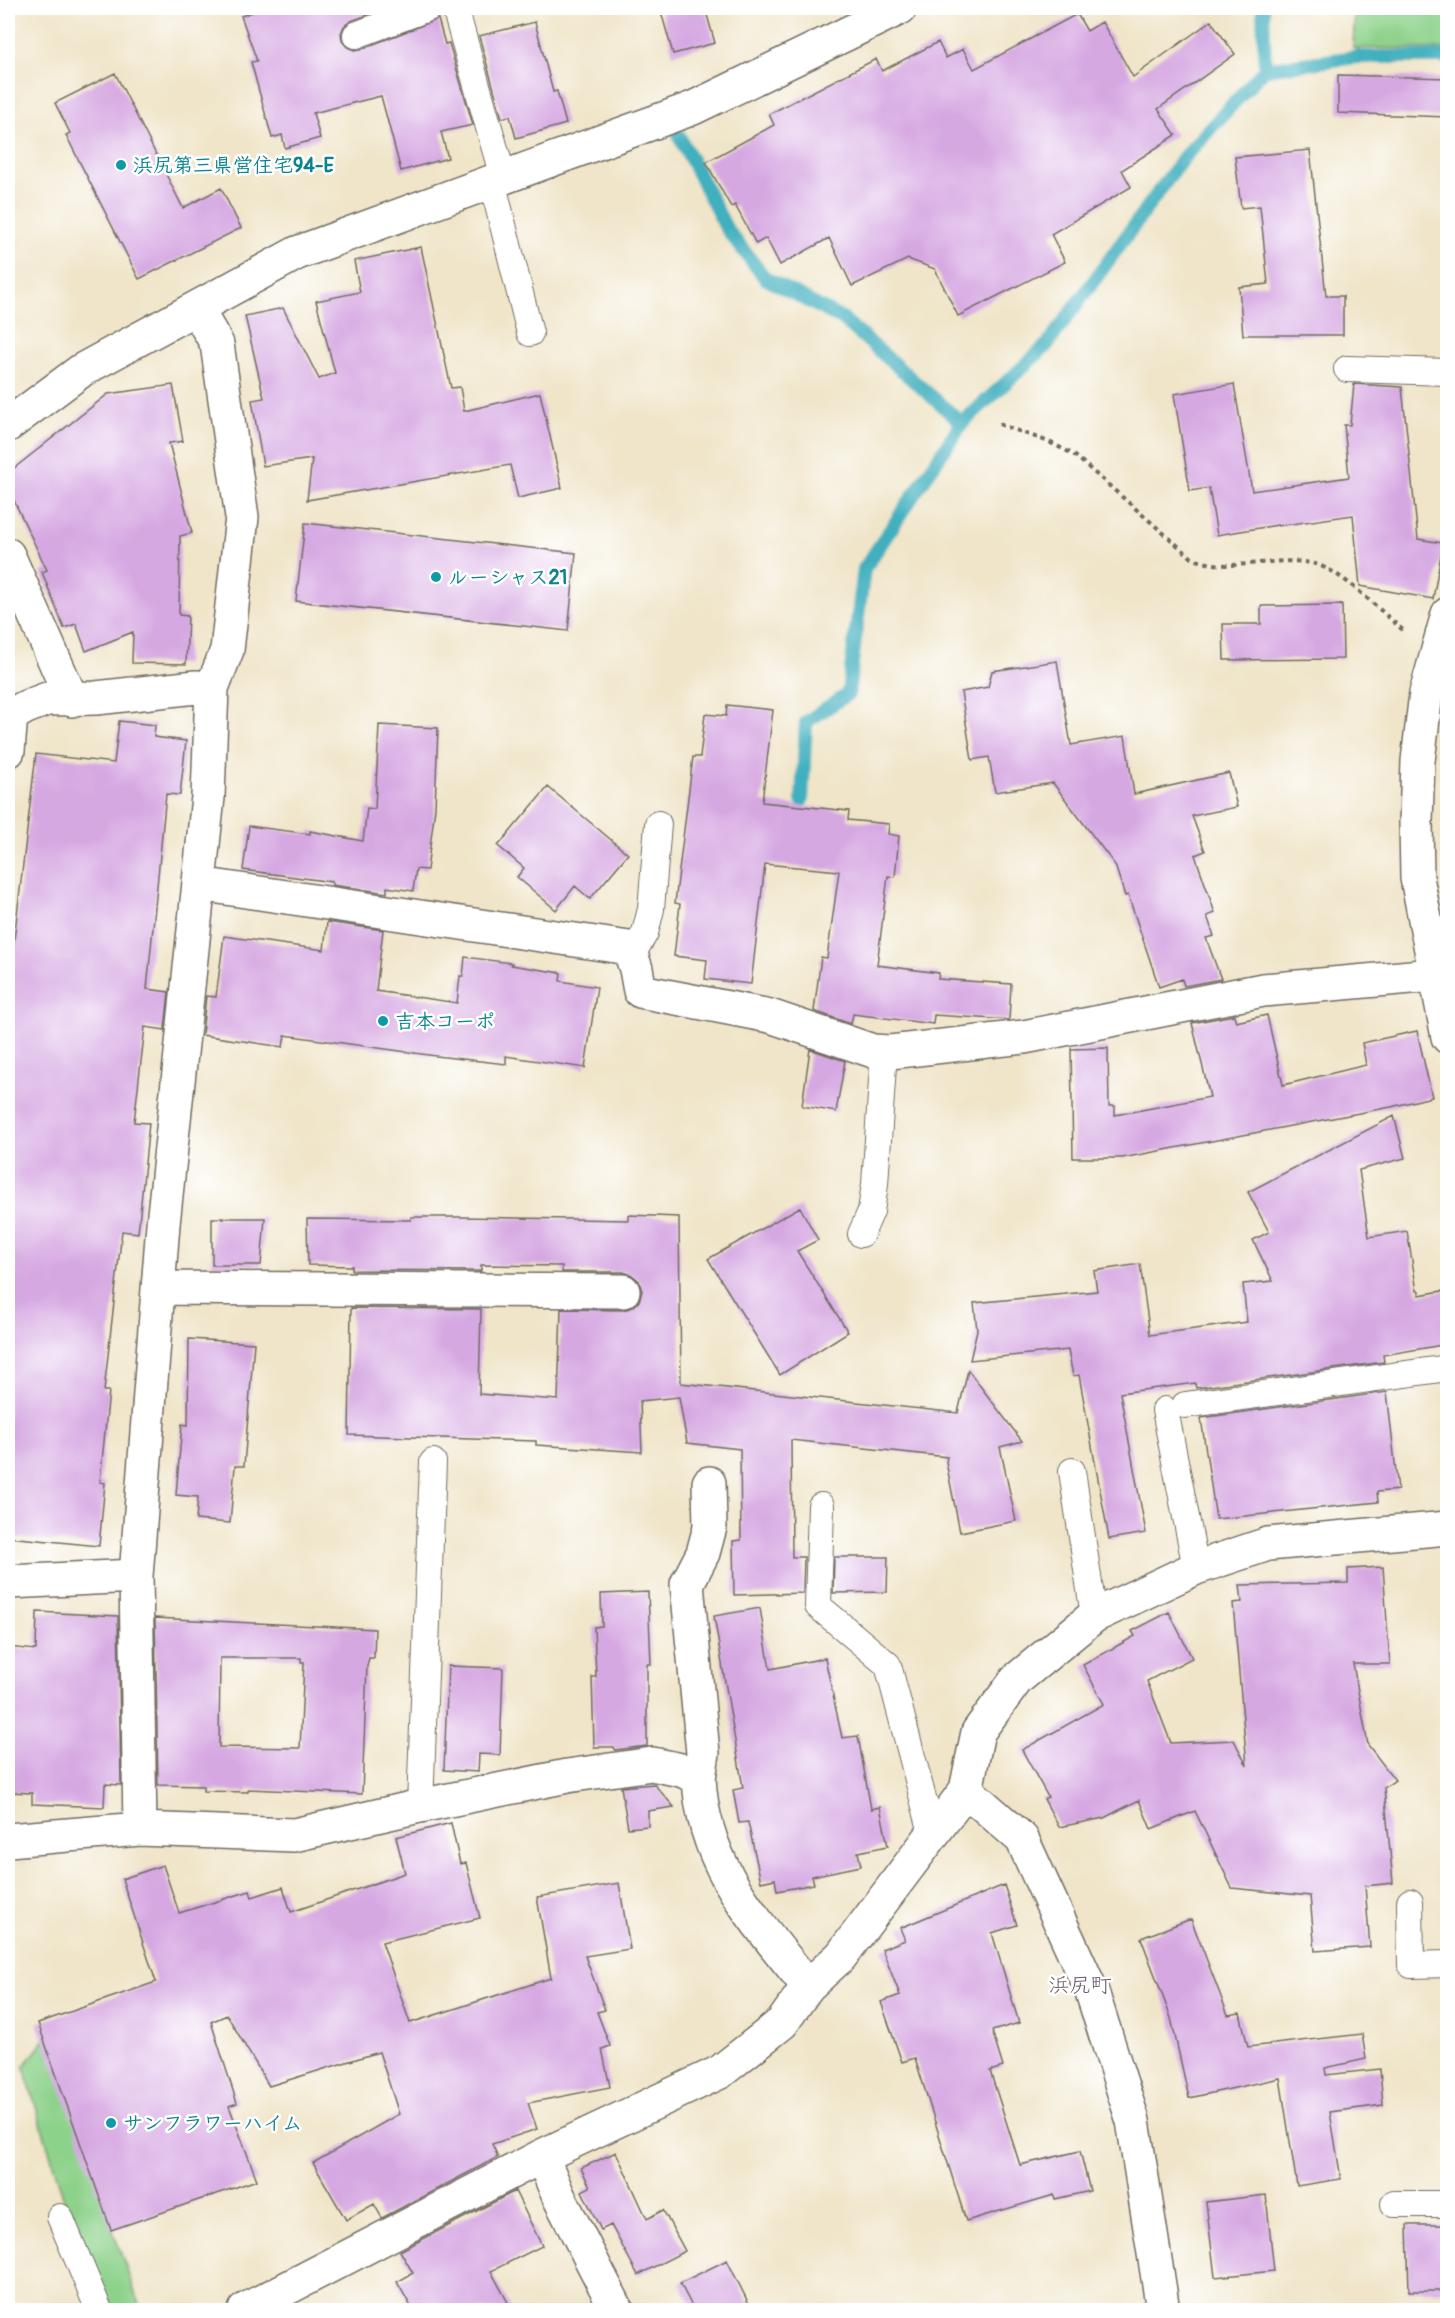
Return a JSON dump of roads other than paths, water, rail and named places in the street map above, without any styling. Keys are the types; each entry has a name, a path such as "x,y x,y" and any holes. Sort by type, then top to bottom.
{"street":[{"path":"8,425 82,370 297,253 693,108 900,8"},
{"path":"140,1828 136,1576 163,1224 208,797 213,688 227,650 242,517 218,344 196,308"},
{"path":"8,555 72,700"},
{"path":"1448,614 1426,693 1418,761 1416,822 1417,878 1434,975 1448,1037"},
{"path":"8,751 9,716 47,699 72,700 196,687 213,688"},
{"path":"199,884 629,948 640,991 770,1016 873,1051 1024,1037 1263,990 1434,975"},
{"path":"159,1288 623,1291"},
{"path":"709,1483 710,1527 704,1553 687,1584 703,1754 699,1778 700,1802 718,1862 749,1913 808,1986"},
{"path":"245,2310 542,2156 720,2072 782,2023 808,1986 841,1956 966,1790 978,1732 1017,1679 1094,1616 1196,1568 1268,1544 1448,1528"},
{"path":"8,1582 136,1576"},
{"path":"8,1840 140,1828 294,1835 567,1776 652,1764 681,1770 699,1778"},
{"path":"966,1790 1022,1839 1092,1992 1133,2121 1163,2310"},
{"path":"542,2156 558,2196 617,2310"}],"lane":[{"path":"356,35 428,8"},
{"path":"455,8 498,179 530,333"},
{"path":"1347,369 1448,372"},
{"path":"631,956 645,933 651,909 658,824"},
{"path":"861,1234 871,1211 875,1184 884,1051"},
{"path":"1196,1568 1175,1408 1448,1368"},
{"path":"420,1806 433,1462"},
{"path":"1072,1471 1094,1616"},
{"path":"821,1506 818,1606 888,1665 932,1833"},
{"path":"1410,1902 1411,1965 1448,1964"},
{"path":"1394,2204 1448,2204"},
{"path":"60,2217 99,2310"}],"waterway":[{"path":"1263,8 1265,69"},
{"path":"802,800 806,722 848,694 864,569 962,423 1047,345 1184,157 1265,69 1356,57 1448,57"},
{"path":"679,136 726,228 765,278 844,320 962,423"}],"place":[{"name":"浜尻第三県営住宅94-E","path":"121,165"},
{"name":"ルーシャス21","path":"436,577"},
{"name":"吉本コーポ","path":"383,1021"},
{"name":"サンフラワーハイム","path":"111,2123"}],"district":[{"name":"浜尻町","path":"1080,1985"}]}
